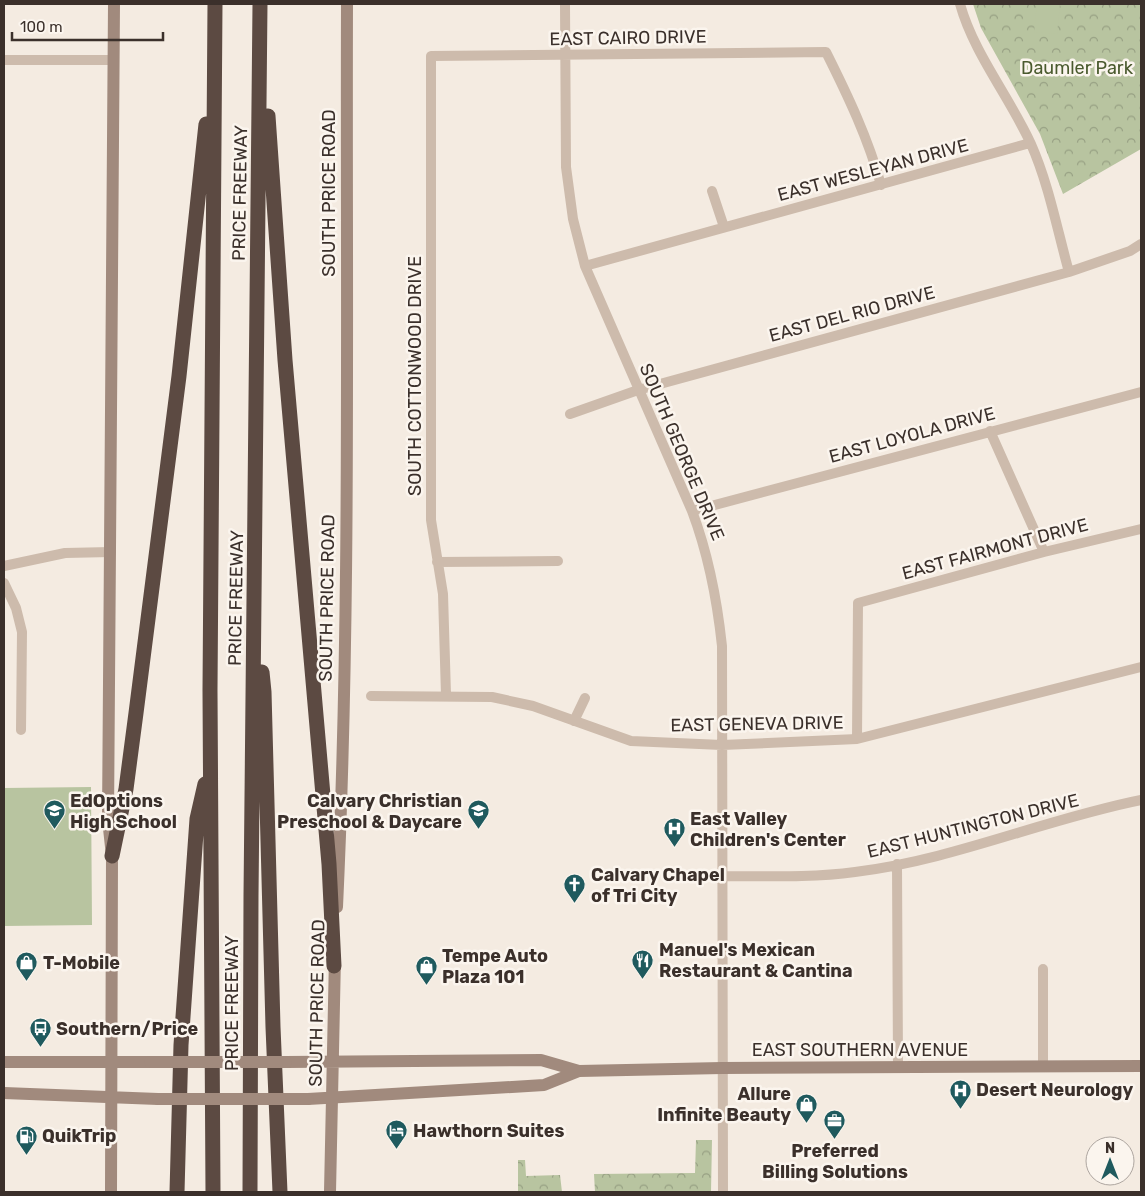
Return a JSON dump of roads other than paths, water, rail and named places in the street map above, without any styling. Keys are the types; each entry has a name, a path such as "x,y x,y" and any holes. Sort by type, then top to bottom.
{"highway":[{"name":"PRICE FREEWAY","path":"213,1192 210,763 215,4"},
{"name":"PRICE FREEWAY","path":"250,1192 260,4"},
{"path":"261,40 274,175 285,360 329,864 334,966"},
{"path":"112,856 126,790 136,713 179,376 214,58"},
{"path":"255,620 264,692 273,1027 280,1192"},
{"path":"177,1192 181,1045 197,819 210,763"}],"main road":[{"path":"111,1192 112,856 108,819 114,4"},
{"name":"SOUTH PRICE ROAD","path":"330,1192 334,966 343,762 347,4"},
{"name":"EAST SOUTHERN AVENUE","path":"4,1062 541,1060 579,1071 722,1068 1141,1066"},
{"name":"EAST SOUTHERN AVENUE","path":"4,1093 111,1098 308,1099 544,1086 579,1071"}],"street":[{"name":"SOUTH GEORGE DRIVE","path":"565,4 566,167 574,219 585,266 692,512 706,550 717,599 722,646 723,1192"},
{"path":"960,4 967,28 1030,143 1052,204 1068,272"},
{"name":"EAST CAIRO DRIVE","path":"431,56 826,52 851,102 870,147 881,185"},
{"name":"SOUTH COTTONWOOD DRIVE","path":"431,56 431,520 443,594 446,630 446,695"},
{"path":"4,60 113,60"},
{"name":"EAST WESLEYAN DRIVE","path":"585,266 1030,143"},
{"path":"712,190 724,228"},
{"name":"EAST DEL RIO DRIVE","path":"570,414 638,390 1068,272 1130,251 1141,244"},
{"name":"EAST LOYOLA DRIVE","path":"692,512 1141,392"},
{"path":"990,431 1044,552"},
{"name":"EAST FAIRMONT DRIVE","path":"857,739 858,603 1044,552 1141,529"},
{"path":"4,566 58,554 111,552"},
{"path":"437,562 558,561"},
{"path":"4,583 16,608 22,632 21,730"},
{"name":"EAST GENEVA DRIVE","path":"371,696 446,695 492,697 532,706 631,741 722,744 857,739 1141,667"},
{"path":"574,721 585,698"},
{"name":"EAST HUNTINGTON DRIVE","path":"722,876 820,876 856,872 972,847 1141,800"},
{"path":"897,864 898,1068"},
{"path":"1043,969 1043,1067"}],"place":[{"name":"EdOptions High School","path":"54,830"},
{"name":"Calvary Christian Preschool & Daycare","path":"478,830"},
{"name":"East Valley Children's Center","path":"674,848"},
{"name":"Calvary Chapel of Tri City","path":"575,904"},
{"name":"Manuel's Mexican Restaurant & Cantina","path":"643,979"},
{"name":"T-Mobile","path":"27,982"},
{"name":"Tempe Auto Plaza 101","path":"426,985"},
{"name":"Southern/Price","path":"40,1048"},
{"name":"Desert Neurology","path":"960,1109"},
{"name":"Allure Infinite Beauty","path":"807,1123"},
{"name":"Preferred Billing Solutions","path":"835,1140"},
{"name":"Hawthorn Suites","path":"397,1150"},
{"name":"QuikTrip","path":"26,1155"}],"park label":[{"name":"Daumler Park","path":"1077,68"}]}
